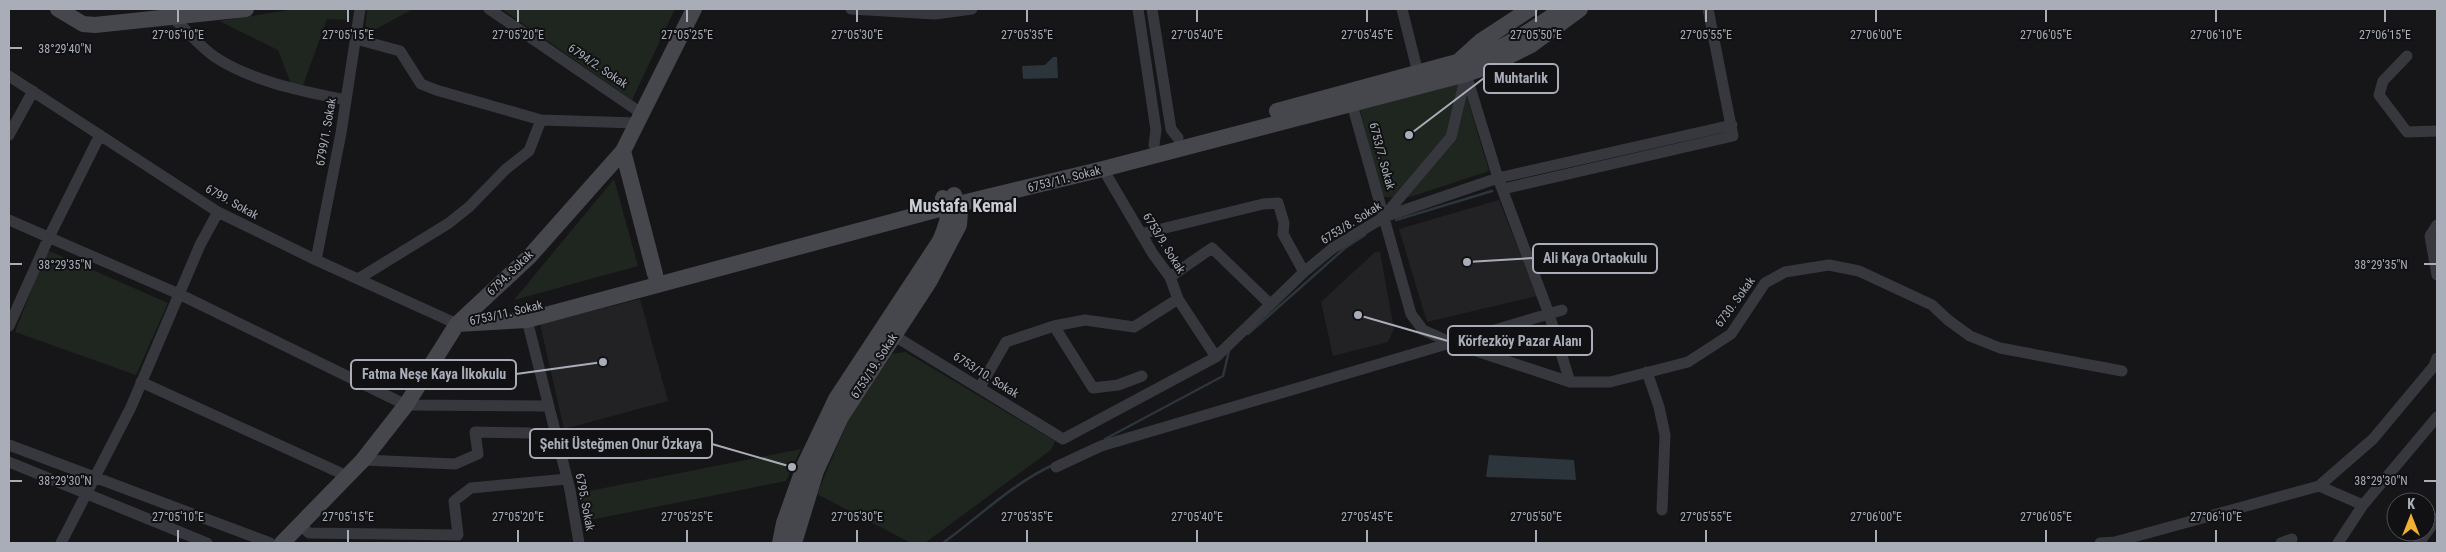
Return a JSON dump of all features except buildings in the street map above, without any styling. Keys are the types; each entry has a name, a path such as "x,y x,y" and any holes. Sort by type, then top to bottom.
{"street":[{"path":"58,9 83,24 130,16 152,14 173,18 246,9"},
{"name":"6799/1. Sokak","path":"316,260 346,100 360,9"},
{"name":"6794/2. Sokak","path":"489,9 639,118"},
{"name":"6794. Sokak","path":"282,543 363,460 406,405 457,324 529,257 623,151 693,9"},
{"path":"851,9 937,11 972,9"},
{"path":"1138,9 1156,130 1154,145"},
{"path":"1152,9 1171,129 1178,138"},
{"path":"1402,9 1418,73"},
{"path":"1384,216 1451,137 1462,68 1481,41 1530,9"},
{"name":"6753/11. Sokak","path":"457,324 528,320 918,215 951,201 978,199 1103,169 1352,104 1462,68 1470,60 1514,39 1563,9"},
{"name":"6753/11. Sokak","path":"457,324 500,315 655,274 951,201 1418,73 1487,67 1531,45 1580,9"},
{"name":"6753/8. Sokak","path":"1063,439 1216,357 1304,272 1334,248 1384,216 1500,183 1732,125 1708,9"},
{"path":"173,18 213,56 232,67 275,83 346,100"},
{"path":"356,39 400,51 421,84 541,120 639,118"},
{"path":"2407,56 2383,81 2378,96 2408,132 2437,131"},
{"path":"1462,68 1500,183 1549,314 1570,382"},
{"name":"6799. Sokak","path":"9,76 218,212 316,260 457,324"},
{"path":"9,134 33,92"},
{"name":"6753/7. Sokak","path":"1352,104 1384,216"},
{"path":"358,279 449,223 469,207 506,169 529,151 541,120"},
{"path":"9,326 48,237 100,135"},
{"path":"623,151 655,274"},
{"name":"6753/9. Sokak","path":"1103,169 1141,234 1170,277 1178,299 1216,357"},
{"name":"6753/19. Sokak","path":"794,543 816,471 841,417 929,282 966,211 978,199"},
{"path":"951,201 960,212 959,225"},
{"path":"780,543 784,523 805,464 836,399 934,249 948,221 951,201"},
{"path":"1141,234 1263,204 1278,203 1284,223 1283,234 1304,272"},
{"path":"61,543 85,492 131,407 200,245 218,212"},
{"path":"918,215 932,222 936,237 934,249"},
{"name":"6730. Sokak","path":"1384,216 1411,314 1423,330 1452,343 1570,382 1610,382 1688,362 1732,334 1766,283 1785,272 1829,265 1859,271 1932,304 1948,320 1970,336 2000,348 2122,371"},
{"path":"9,220 179,294 406,405 549,406"},
{"path":"2437,225 2430,236 2437,274"},
{"path":"1170,277 1212,248 1270,304"},
{"path":"980,387 1006,342 1054,326 1085,320 1134,327 1178,299"},
{"path":"1056,467 1101,446 1562,310"},
{"name":"6795. Sokak","path":"528,320 568,479 579,543"},
{"path":"1054,326 1093,388 1118,385 1142,376"},
{"name":"6753/10. Sokak","path":"893,336 1063,439"},
{"path":"2100,543 2115,542 2319,486 2373,439 2434,366 2437,358"},
{"path":"1647,372 1660,407 1665,435 1662,510"},
{"path":"141,382 347,476"},
{"path":"2338,543 2363,505 2437,417"},
{"path":"363,460 455,464 478,454 475,432 529,433"},
{"path":"9,445 270,543"},
{"path":"9,462 207,543"},
{"path":"299,524 309,533 458,535 454,500 471,488 568,479"},
{"path":"2319,486 2363,505"},
{"path":"2419,543 2437,518"}],"shaded area":[{"path":"296,9 348,9 346,20 327,19 302,88 291,84 278,50 219,21"},
{"path":"367,9 413,9 365,35"},
{"path":"502,9 675,9 632,100"},
{"path":"1053,57 1057,57 1058,78 1023,79 1022,66 1045,65"},
{"path":"1462,81 1489,171 1410,197 1382,197 1360,109"},
{"path":"614,179 638,266 514,300"},
{"path":"1499,200 1537,296 1427,322 1399,229"},
{"path":"47,250 168,303 136,375 15,332"},
{"path":"1375,252 1380,252 1394,329 1388,342 1333,356 1321,302"},
{"path":"640,299 668,401 564,429 540,324"},
{"path":"905,352 1055,441 1051,450 925,543 911,543 817,494 849,418 892,354"},
{"path":"801,449 786,481 585,521 579,493"},
{"path":"1489,455 1574,460 1576,480 1486,477"}],"waterway":[{"path":"1396,220 1492,191"},
{"path":"1248,334 1345,248 1365,235"},
{"path":"1105,439 1223,376 1229,351"},
{"path":"943,543 1024,481 1053,465"}],"place":[{"name":"Muhtarlık","path":"1409,135"},
{"name":"Ali Kaya Ortaokulu","path":"1467,262"},
{"name":"Körfezköy Pazar Alanı","path":"1358,315"},
{"name":"Fatma Neşe Kaya İlkokulu","path":"603,362"},
{"name":"Şehit Üsteğmen Onur Özkaya","path":"792,467"}],"district":[{"name":"Mustafa Kemal","path":"963,206"}]}
